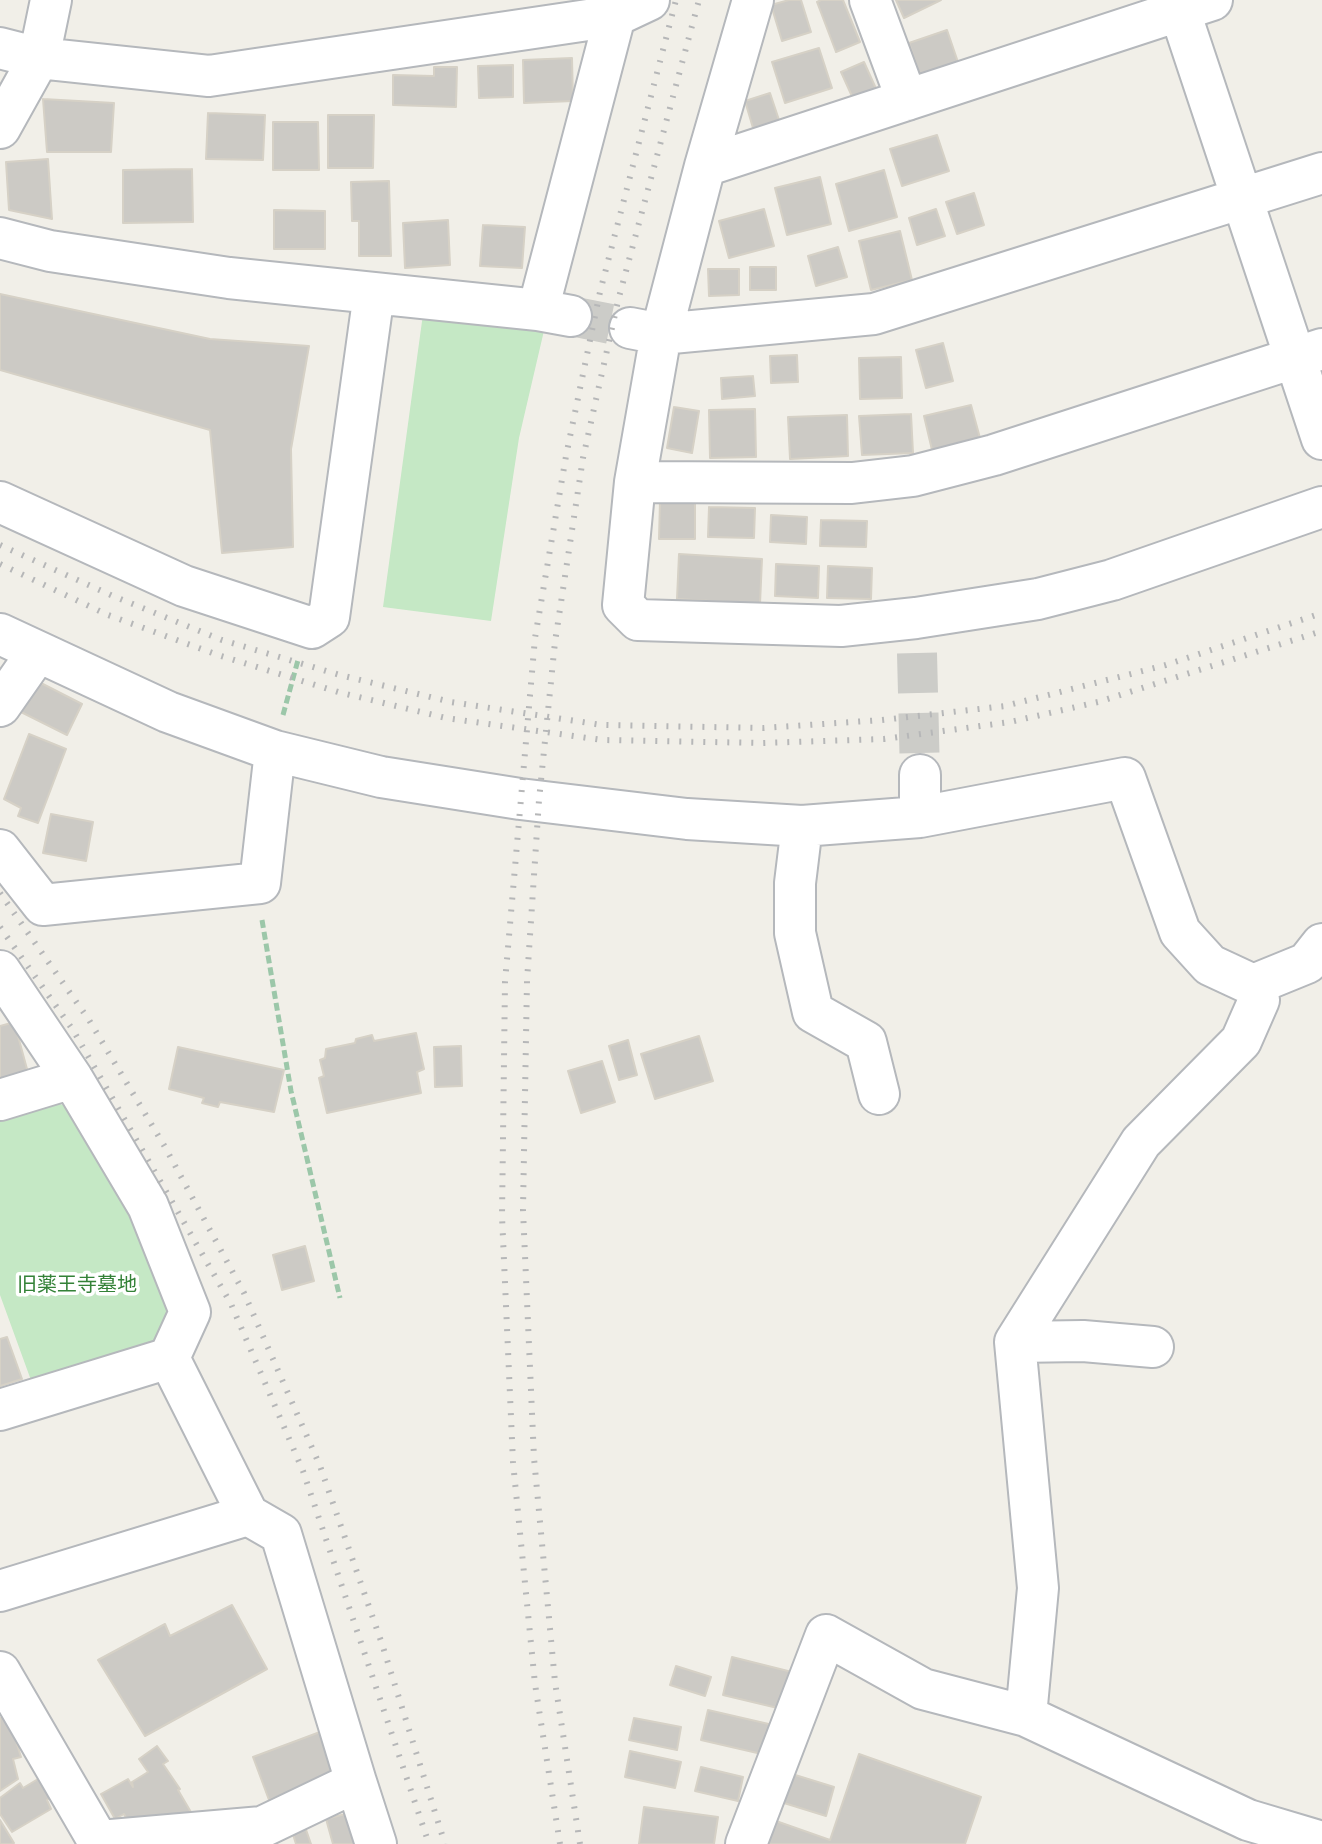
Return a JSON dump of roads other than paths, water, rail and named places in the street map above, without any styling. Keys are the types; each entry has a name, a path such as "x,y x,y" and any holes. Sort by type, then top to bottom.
{"street":[{"path":"753,0 705,166 646,331 623,605 638,620 841,626 917,636 1112,580 1322,507"},
{"path":"870,0 907,100"},
{"path":"705,166 1189,3 1243,200 1308,353 1322,439"},
{"path":"0,48 44,31 209,76 632,8 555,313 214,276 50,251 0,238"},
{"path":"0,128 44,31"},
{"path":"646,331 874,314 1322,173"},
{"path":"0,502 184,586 312,628 329,617 374,293"},
{"path":"635,482 852,483 913,476 994,455 1308,353"},
{"path":"0,634 168,712 275,751 381,777 520,799 687,819 802,826 920,817 1125,778 1180,932 1210,965 1253,985 1259,1000 1241,1041 1141,1142 1015,1342 1038,1588 1026,1716"},
{"path":"0,706 37,653"},
{"path":"0,850 43,905 260,883 275,751"},
{"path":"920,775 920,817"},
{"path":"802,826 795,883 795,933 813,1012 866,1042 879,1094"},
{"path":"1253,985 1307,963 1322,944"},
{"path":"0,971 72,1078 148,1206 190,1312 169,1358 0,1410"},
{"path":"0,1100 72,1078"},
{"path":"1015,1342 1083,1341 1153,1347"},
{"path":"169,1358 248,1515 281,1534 376,1844"},
{"path":"0,1591 248,1515"},
{"path":"746,1844 826,1635 923,1689 1026,1716 1248,1820 1322,1842"},
{"path":"0,1672 100,1842 262,1827 356,1782"}],"tunnel":[{"path":"571,316 630,328"},
{"path":"917,653 920,775"}],"railway":[{"path":"560,1844 535,1684 513,1462 502,1216 505,982 535,638 566,456 600,292 676,0"},
{"path":"580,1844 555,1682 534,1458 523,1210 527,981 539,800 555,642 583,458 618,301 699,0"},
{"path":"0,545 113,596 222,640 340,675 451,702 602,725 763,728 882,720 1005,706 1166,665 1322,613"},
{"path":"0,564 108,615 218,655 338,692 446,718 602,740 762,743 884,739 1010,722 1098,702 1322,631"},
{"path":"0,893 89,1020 165,1147 244,1293 320,1466 382,1644 445,1844"},
{"path":"0,927 73,1030 231,1304 303,1471 429,1844"}],"park label":[{"name":"旧薬王寺墓地","path":"77,1285"}]}
